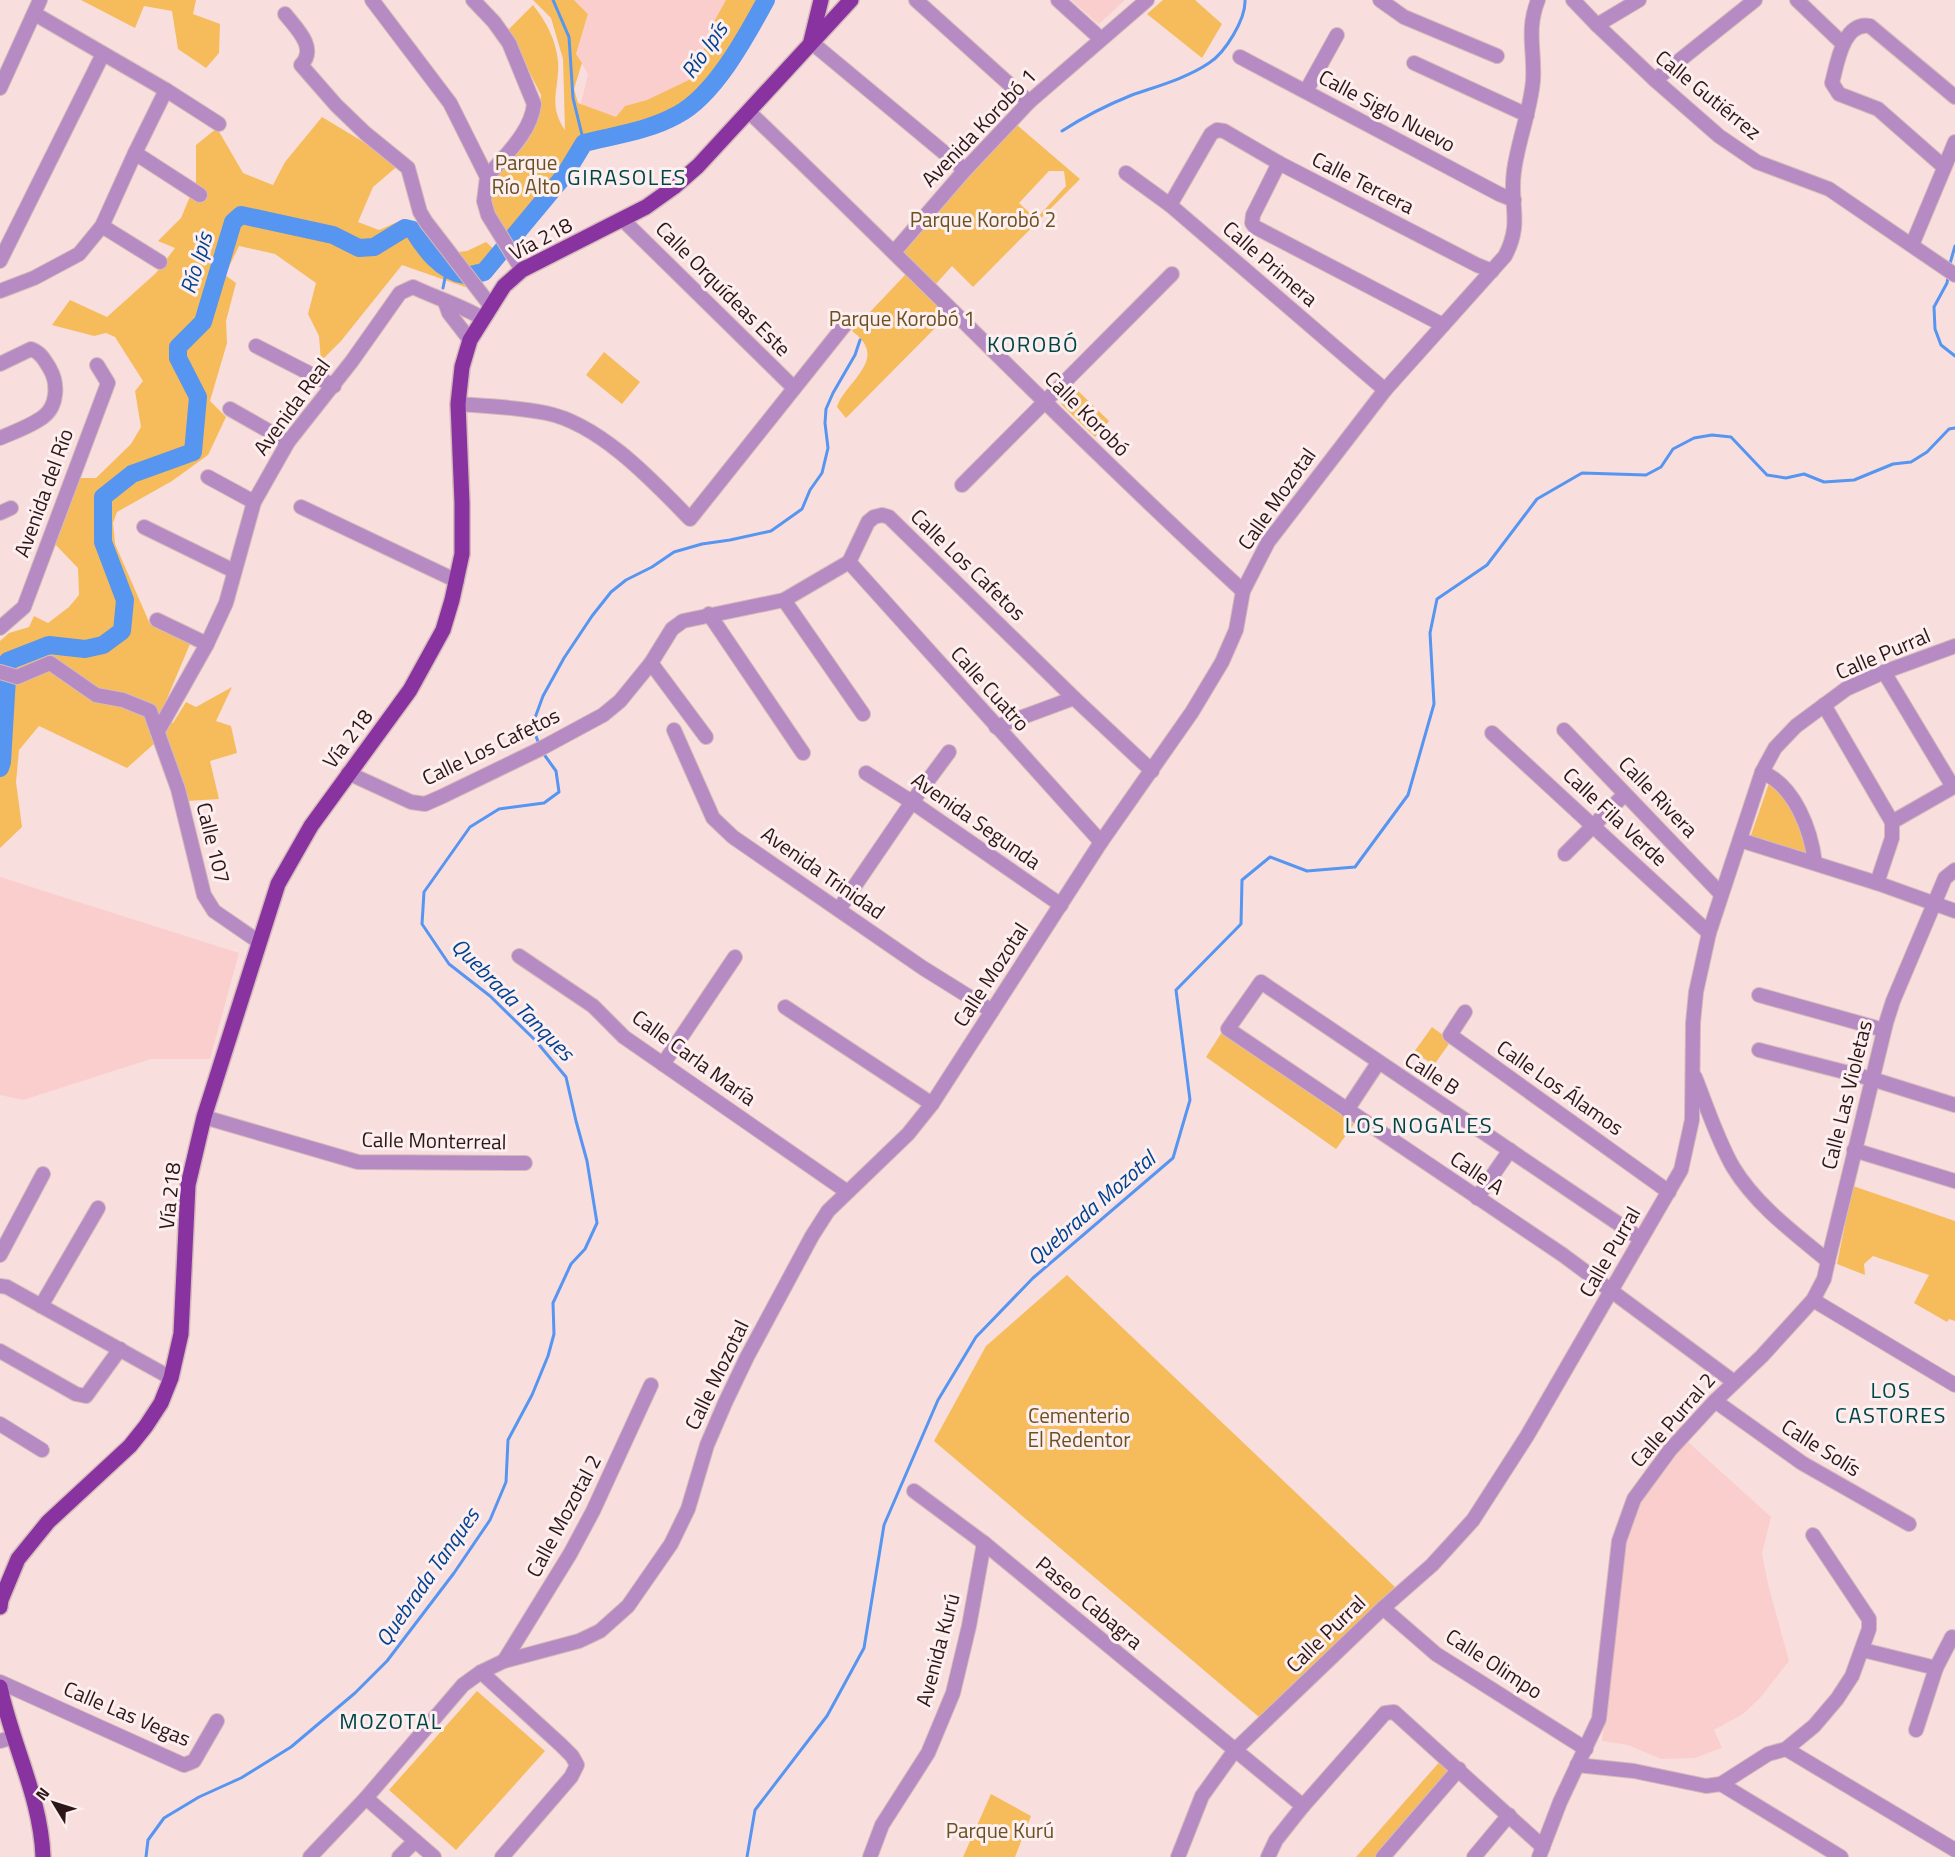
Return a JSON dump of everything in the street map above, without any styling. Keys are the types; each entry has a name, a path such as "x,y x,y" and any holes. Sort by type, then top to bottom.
{"main road":[{"path":"811,42 821,0"},
{"name":"Vía 218","path":"0,1607 18,1559 48,1522 130,1446 160,1403 171,1378 181,1334 188,1185 204,1117 278,884 311,825 404,698 432,653 443,630 462,554 458,404 462,367 470,340 504,286 522,270 623,220 674,188 749,112 851,0"},
{"path":"0,1687 5,1709 7,1739 37,1812 43,1857"}],"street":[{"path":"0,88 40,0"},
{"path":"372,0 450,103 487,177"},
{"path":"474,0 509,43 534,104 533,114 525,130 487,177 484,201 497,232 522,270"},
{"path":"916,0 1029,102"},
{"path":"1058,0 1101,39"},
{"name":"Avenida Korobó 1","path":"894,252 965,170 1029,102 1147,0"},
{"path":"1380,0 1404,17 1497,56"},
{"name":"Calle Mozotal","path":"310,1857 366,1798 463,1685 481,1672 504,1661 579,1641 600,1631 628,1606 671,1544 688,1509 707,1445 747,1357 812,1236 828,1211 846,1191 908,1134 932,1104 1101,842 1192,712 1222,662 1236,630 1243,591 1268,542 1385,390 1505,256 1513,241 1515,164 1533,80 1530,28 1538,0"},
{"name":"Calle Gutiérrez","path":"1573,0 1655,80 1719,136 1757,162 1829,189 1955,274"},
{"path":"1597,25 1639,0"},
{"path":"1655,80 1755,0"},
{"path":"1797,0 1843,44"},
{"path":"35,14 166,90 219,124"},
{"path":"285,14 307,44 308,54 298,67 365,133 408,168 420,212 475,284 486,312"},
{"path":"1944,167 1878,109 1839,94 1834,89 1832,83 1843,44 1853,29 1863,25 1870,26 1955,97"},
{"path":"1306,92 1336,35"},
{"path":"811,42 965,170"},
{"path":"0,261 103,54"},
{"name":"Calle Siglo Nuevo","path":"1240,57 1514,200"},
{"path":"1414,63 1527,116"},
{"path":"0,291 43,274 79,254 102,226 166,90"},
{"name":"Calle Korobó","path":"749,112 1146,502 1243,591"},
{"name":"Calle Tercera","path":"1170,205 1207,139 1217,130 1224,131 1280,163 1492,271"},
{"path":"1912,245 1955,142"},
{"path":"135,153 200,195"},
{"path":"1280,163 1253,215 1252,223 1259,231 1443,325"},
{"name":"Calle Primera","path":"1126,173 1170,205 1385,390"},
{"name":"Calle Orquídeas Este","path":"623,220 794,388"},
{"path":"102,226 160,262"},
{"path":"962,485 1172,274"},
{"name":"Avenida Real","path":"158,731 207,644 226,603 254,502 288,442 334,386 400,293 413,287 445,302 486,312"},
{"path":"445,302 449,313 470,340"},
{"path":"458,404 548,413 576,425 621,453 650,478 690,519 848,321"},
{"path":"256,346 334,386"},
{"path":"0,364 31,349 38,352 57,385 52,404 44,416 0,438"},
{"name":"Avenida del Río","path":"2,620 24,607 108,382 97,365"},
{"path":"230,409 288,442"},
{"path":"208,477 254,502"},
{"path":"301,507 457,581"},
{"name":"Calle Los Cafetos","path":"348,773 400,799 425,804 540,749 603,715 620,701 651,663 672,629 683,621 784,600 849,562 868,522 882,515 889,517 1152,771"},
{"path":"144,527 234,571"},
{"name":"Calle Cuatro","path":"849,562 1101,842"},
{"path":"784,600 863,714"},
{"path":"709,614 803,753"},
{"path":"157,620 207,644"},
{"name":"Calle Purral","path":"1178,1857 1202,1797 1235,1750 1383,1608 1432,1565 1473,1520 1527,1436 1681,1170 1687,1152 1692,1120 1693,1023 1696,992 1708,933 1762,772 1775,748 1796,726 1846,689 1884,672 1955,646"},
{"name":"Calle 107","path":"5,674 17,678 50,663 96,695 123,700 150,711 178,789 204,896 214,911 259,942"},
{"path":"651,663 706,737"},
{"path":"1884,672 1954,786 1892,822"},
{"path":"996,727 1074,698"},
{"path":"1824,705 1892,822 1892,838 1877,883"},
{"name":"Avenida Trinidad","path":"674,730 712,818 733,837 923,968 992,1011"},
{"name":"Calle Rivera","path":"1564,730 1721,894"},
{"name":"Calle Fila Verde","path":"1492,733 1708,933"},
{"path":"839,909 949,752"},
{"path":"1762,772 1782,785 1806,823 1812,841 1815,863"},
{"name":"Avenida Segunda","path":"866,773 1061,905"},
{"path":"1565,854 1620,799"},
{"path":"1740,840 1877,883 1955,911"},
{"name":"Calle Las Violetas","path":"1828,1261 1893,1001 1945,878 1955,870"},
{"name":"Calle Carla María","path":"519,956 593,1006 624,1037 846,1191"},
{"path":"663,1064 735,957"},
{"name":"Calle B","path":"1228,1029 1261,982 1641,1239"},
{"path":"1760,995 1884,1030"},
{"path":"786,1006 932,1104"},
{"name":"Calle Los Álamos","path":"1465,1011 1449,1035 1669,1192"},
{"name":"Calle A","path":"1228,1029 1612,1291 1734,1382"},
{"path":"1759,1050 1872,1079 1955,1105"},
{"path":"1347,1110 1378,1063"},
{"path":"1694,1074 1717,1133 1734,1168 1761,1203 1828,1261"},
{"name":"Calle Monterreal","path":"204,1117 358,1162 525,1163"},
{"path":"1477,1198 1510,1150"},
{"path":"1854,1150 1955,1181"},
{"path":"0,1255 43,1174"},
{"path":"41,1306 98,1208"},
{"name":"Calle Purral 2","path":"1541,1852 1560,1802 1599,1719 1619,1541 1634,1499 1670,1450 1814,1300 1824,1279 1828,1261"},
{"path":"0,1286 7,1287 171,1378"},
{"path":"1814,1300 1955,1385"},
{"path":"0,1351 76,1394 86,1396 120,1349"},
{"name":"Calle Mozotal 2","path":"504,1661 588,1520 651,1385"},
{"name":"Calle Solís","path":"1715,1401 1802,1463 1909,1524"},
{"path":"0,1424 42,1450"},
{"name":"Paseo Cabagra","path":"914,1491 984,1543 1235,1750"},
{"path":"1577,1765 1634,1771 1707,1786 1721,1784 1768,1754 1786,1749 1814,1726 1837,1699 1852,1676 1863,1650 1869,1629 1869,1619 1813,1535"},
{"name":"Avenida Kurú","path":"870,1857 882,1825 928,1753 953,1692 969,1626 984,1543"},
{"name":"Calle Olimpo","path":"1383,1608 1436,1654 1586,1749"},
{"path":"1916,1730 1936,1668 1952,1637"},
{"path":"1863,1650 1936,1668"},
{"path":"481,1672 561,1745 577,1765 571,1777 509,1855"},
{"name":"Calle Las Vegas","path":"0,1682 184,1765 194,1761 217,1721"},
{"path":"1268,1857 1276,1840 1303,1806 1384,1713 1389,1711 1394,1712 1509,1815 1541,1852"},
{"path":"1786,1749 1955,1850"},
{"path":"1235,1750 1303,1806"},
{"path":"1383,1857 1459,1769"},
{"path":"1721,1784 1841,1857"},
{"path":"366,1798 434,1857"},
{"path":"1474,1857 1509,1815"},
{"path":"399,1857 415,1841"}],"shaded area":[{"path":"574,0 745,0 678,102 603,120 580,108 588,74 576,54 588,14"},
{"path":"1071,0 1125,0 1099,24"},
{"path":"0,877 239,953 210,1059 151,1059 23,1100 0,1095"},
{"path":"1687,1441 1771,1517 1762,1554 1789,1661 1760,1698 1743,1714 1714,1730 1722,1748 1695,1758 1661,1759 1628,1745 1602,1741 1616,1606 1627,1534 1638,1504"}],"green space":[{"path":"81,0 196,0 193,14 220,24 219,53 206,68 178,49 172,11 144,6 135,28"},
{"name":"Parque Río Alto","path":"533,0 574,0 588,14 576,54 582,63 574,89 578,103 616,117 625,106 647,100 693,78 715,20 726,0 757,0 751,28 708,91 679,115 646,129 614,132 585,149 572,171 529,221 515,246 509,236 507,238 495,217 490,204 490,195 497,175 531,131 539,109 541,95 508,30 533,5 553,38 558,61 555,104 565,130 563,59 551,18"},
{"path":"1163,0 1195,0 1222,24 1202,58 1147,14"},
{"path":"322,117 400,164 373,187 358,222 379,230 404,219 414,222 449,253 467,251 486,242 504,258 465,287 402,265 341,341 321,361 319,336 308,314 316,283 275,254 239,246 225,275 236,283 226,321 227,343 210,401 226,417 208,455 172,481 117,512 113,523 115,544 150,624 190,644 160,715 173,723 186,702 196,707 232,687 216,721 231,726 237,753 210,761 219,799 187,801 156,742 127,768 39,726 19,750 16,782 22,827 0,848 0,641 9,633 29,627 34,616 48,623 69,607 79,595 78,568 50,539 75,478 96,478 131,444 141,427 135,391 143,381 115,337 106,333 94,336 52,325 70,300 107,317 156,273 175,248 158,241 181,218 196,182 196,145 217,128 243,173 273,185 285,162"},
{"name":"Parque Korobó 2","path":"1017,125 1080,179 973,287 952,266 935,285 904,255 904,246","holes":["1049,171 1064,171 1066,186 1036,219 1019,203"]},
{"name":"Parque Korobó 1","path":"906,274 948,315 846,418 837,407 845,392 863,369 867,353 863,341 852,331"},
{"path":"604,352 640,382 622,404 586,375"},
{"path":"1076,389 1109,421 1095,437 1061,404"},
{"path":"1769,783 1785,796 1791,805 1810,857 1750,838"},
{"path":"1432,1027 1451,1041 1434,1065 1414,1052"},
{"path":"1222,1032 1354,1124 1336,1149 1206,1057"},
{"path":"1853,1186 1955,1221 1955,1321 1949,1319 1947,1322 1914,1303 1929,1275 1873,1256 1864,1264 1865,1275 1837,1264"},
{"name":"Cementerio El Redentor","path":"1067,1275 1395,1587 1259,1717 934,1441 986,1346"},
{"path":"477,1691 545,1751 456,1850 389,1790"},
{"path":"1442,1759 1452,1768 1375,1857 1356,1857"},
{"name":"Parque Kurú","path":"991,1794 1031,1816 1015,1857 963,1857"}],"waterway":[{"path":"553,0 569,37 573,98 584,143"},
{"name":"Río Ipís","path":"0,768 8,661 49,645 85,649 103,645 122,631 125,600 103,542 103,497 132,474 193,452 198,397 178,358 178,347 203,322 233,222 241,215 333,235 359,248 374,247 405,228 413,230 434,258 448,269 467,275 484,272 564,176 584,143 655,125 677,115 704,94 728,64 766,0"},
{"name":"Quebrada Tanques","path":"1062,131 1114,103 1182,77 1209,63 1228,44 1242,16 1245,0"},
{"name":"Quebrada Mozotal","path":"1949,267 1955,246"},
{"path":"443,288 447,268"},
{"name":"Quebrada Mozotal","path":"1948,277 1934,307 1935,329 1941,345 1955,356"},
{"name":"Quebrada Tanques","path":"539,744 532,726 543,696 564,658 611,592 626,580 652,567 674,552 702,544 771,531 802,509 810,490 822,473 828,448 826,409 855,355 860,340"},
{"name":"Quebrada Mozotal","path":"747,1857 755,1810 827,1716 864,1648 884,1525 938,1400 976,1337 1033,1278 1173,1158 1190,1100 1176,990 1241,924 1242,880 1270,857 1307,871 1355,867 1408,795 1434,704 1430,633 1437,599 1487,565 1537,499 1582,473 1646,475 1661,467 1673,449 1694,438 1712,435 1731,437 1767,475 1786,478 1804,474 1824,482 1854,480 1893,464 1911,462 1927,452 1949,429 1955,428"},
{"name":"Quebrada Tanques","path":"146,1857 148,1840 164,1818 199,1797 241,1778 291,1747 355,1693 387,1661 454,1573 490,1520 506,1482 508,1440 532,1395 548,1356 554,1334 553,1303 571,1264 585,1249 597,1223 587,1161 566,1077 535,1040 490,996 449,964 422,924 424,892 470,827 499,809 544,803 559,792 556,771 543,753"}],"district":[{"name":"GIRASOLES","path":"627,177"},
{"name":"KOROBÓ","path":"1033,344"},
{"name":"LOS NOGALES","path":"1419,1125"},
{"name":"LOS CASTORES","path":"1891,1402"},
{"name":"MOZOTAL","path":"391,1721"}]}
